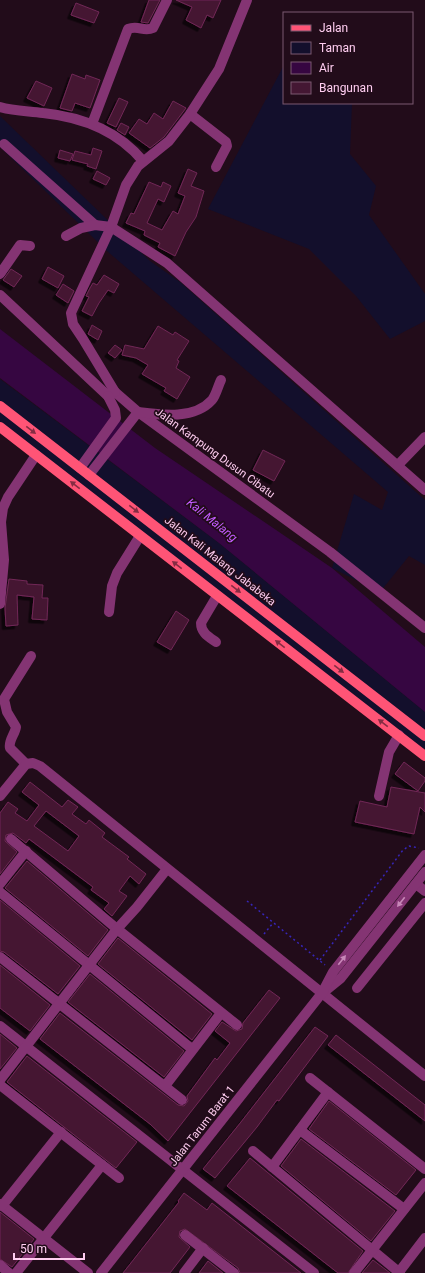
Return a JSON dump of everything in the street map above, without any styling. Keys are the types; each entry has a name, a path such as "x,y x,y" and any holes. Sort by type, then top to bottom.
{"main road":[{"name":"Jalan Kali Malang Jababeka","path":"0,406 80,468 92,471 425,736"},
{"path":"0,427 425,756"}],"street":[{"path":"92,124 128,29 136,26 149,30 153,28 167,0"},
{"path":"80,468 116,418 111,394 71,319 71,313 111,227 126,185 143,161 169,141 190,114 225,58 247,0"},
{"path":"0,108 60,115 92,124 121,139 143,161"},
{"path":"190,114 226,142 227,146 216,167"},
{"path":"4,144 95,225"},
{"path":"66,236 81,228 95,225 111,227 167,263 425,490"},
{"path":"0,274 20,245 30,246"},
{"name":"Jalan Kampung Dusun Cibatu","path":"0,295 111,394 330,552 425,628"},
{"path":"92,471 127,424 138,412 174,416 201,408 212,399 222,380"},
{"path":"398,465 425,437"},
{"path":"0,604 4,560 1,522 3,508 8,497 36,455"},
{"path":"109,612 112,586 140,536"},
{"path":"216,642 205,634 201,628 201,623 217,596"},
{"path":"26,764 10,748 9,745 15,734 16,727 4,705 4,699 31,656"},
{"path":"379,796 389,752 399,735"},
{"path":"0,796 26,764 33,763 40,766 425,1076"},
{"path":"11,839 117,929 237,1025"},
{"path":"0,884 26,851"},
{"name":"Jalan Tarum Barat 1","path":"100,1273 322,993 333,972 423,852"},
{"path":"0,1080 90,966 117,929 138,907 167,869"},
{"name":"Jalan Tarum Barat 1","path":"322,993 341,978 425,872"},
{"path":"416,884 425,891"},
{"path":"0,892 192,1049"},
{"path":"357,988 425,903"},
{"path":"0,957 182,1100"},
{"path":"165,1086 221,1013"},
{"path":"0,1026 314,1273"},
{"path":"310,1078 425,1169"},
{"path":"0,1085 119,1178"},
{"path":"272,1167 328,1092"},
{"path":"300,1130 404,1209"},
{"path":"61,1132 1,1205 88,1273"},
{"path":"253,1151 399,1272 425,1238"},
{"path":"16,1273 102,1165"},
{"path":"354,1273 425,1183"},
{"path":"185,1235 234,1273"},
{"path":"184,1273 203,1248"},
{"path":"0,1265 9,1273"}],"path":[{"path":"320,960 403,850 409,846 423,852"},
{"path":"247,901 333,972"},
{"path":"258,942 273,923"}],"green space":[{"path":"283,67 283,104 352,104 350,154 376,186 369,215 425,294 425,321 390,339 356,296 309,249 208,209"},
{"path":"0,116 150,261 180,282 425,500 425,565 409,556 380,592 332,568 354,494 382,510 388,492 107,251 0,147"},
{"path":"0,379 219,543 425,712 425,756 0,427"}],"water":[{"name":"Kali Malang","path":"0,329 155,448 332,568 425,647 425,712 219,543 0,378"}],"building":[{"path":"149,0 160,0 148,23 141,22"},
{"path":"176,0 221,0 213,18 207,15 201,28 186,20 192,7"},
{"path":"76,3 99,12 94,23 71,15"},
{"path":"72,74 85,79 86,75 100,80 90,108 75,103 72,111 60,108"},
{"path":"36,81 52,88 44,106 27,98"},
{"path":"119,98 128,102 116,127 107,123"},
{"path":"173,101 186,108 164,137 150,148 129,133 139,119 147,124 154,113 163,119"},
{"path":"121,123 129,127 125,135 117,130"},
{"path":"93,148 102,151 96,169 87,166 88,164 72,160 75,151 91,155"},
{"path":"60,150 73,154 70,161 58,158"},
{"path":"188,169 197,173 191,186 204,191 196,217 186,232 175,256 158,247 160,243 144,235 145,231 126,223 131,213 134,214 149,182 161,187 163,182 171,186 164,202 158,199 147,223 162,230 173,211 178,214 185,196 178,193"},
{"path":"97,171 110,178 106,185 93,179"},
{"path":"48,267 64,276 58,288 42,279"},
{"path":"11,269 22,276 14,287 3,280"},
{"path":"104,275 119,284 114,293 108,290 92,316 82,311 89,297 86,296 93,283 97,285"},
{"path":"63,284 74,291 68,303 56,295"},
{"path":"92,325 102,331 98,340 88,334"},
{"path":"158,326 173,335 175,332 189,341 177,360 179,361 176,368 190,377 177,399 164,391 166,388 142,374 148,365 136,358 122,355 125,345 144,349"},
{"path":"115,345 122,350 115,358 108,353"},
{"path":"263,450 285,461 274,481 253,470"},
{"path":"9,579 27,581 27,584 43,585 42,598 48,598 47,620 32,619 34,597 17,595 18,625 6,626 5,608"},
{"path":"176,611 189,620 171,650 157,642"},
{"path":"404,762 425,778 425,781 418,791 395,774"},
{"path":"30,782 62,807 68,800 78,807 72,814 86,824 89,820 105,833 102,837 129,857 127,859 146,874 139,884 130,876 119,891 127,896 112,916 104,909 109,903 91,890 93,887 29,839 26,843 13,833 6,835 5,841 17,852 0,874 0,813 8,802 18,809 15,813 27,821 39,805 22,792","holes":["46,811 79,836 68,851 34,826"]},
{"path":"391,787 425,793 425,812 420,807 414,834 355,822 360,801 387,807"},
{"path":"27,861 108,930 88,956 5,888"},
{"path":"0,900 80,966 58,994 4,952 0,951"},
{"path":"118,938 212,1014 192,1040 98,964"},
{"path":"0,965 50,1005 30,1031 0,1008"},
{"path":"90,974 184,1051 164,1077 68,1002"},
{"path":"269,990 280,998 168,1141 150,1124 40,1039 60,1013 178,1105 184,1106 188,1101 187,1096 215,1058 217,1060 230,1043 215,1031 222,1022 236,1031 242,1029 243,1023"},
{"path":"315,1027 328,1036 279,1101 277,1100 215,1178 203,1169"},
{"path":"0,1034 17,1048 0,1069"},
{"path":"336,1035 425,1105 425,1121 328,1045"},
{"path":"27,1056 137,1142 116,1168 7,1082"},
{"path":"329,1101 416,1170 396,1195 309,1129"},
{"path":"301,1139 395,1211 371,1241 281,1166"},
{"path":"250,1158 363,1251 348,1273 338,1273 227,1186"},
{"path":"184,1193 207,1210 212,1203 301,1273 240,1273 238,1268 185,1229 180,1231 179,1237 190,1247 170,1273 123,1273 179,1202 178,1201"},
{"path":"0,1212 34,1239 12,1267 0,1259"},
{"path":"373,1260 390,1273 362,1273"},
{"path":"208,1261 223,1273 199,1273"}]}
